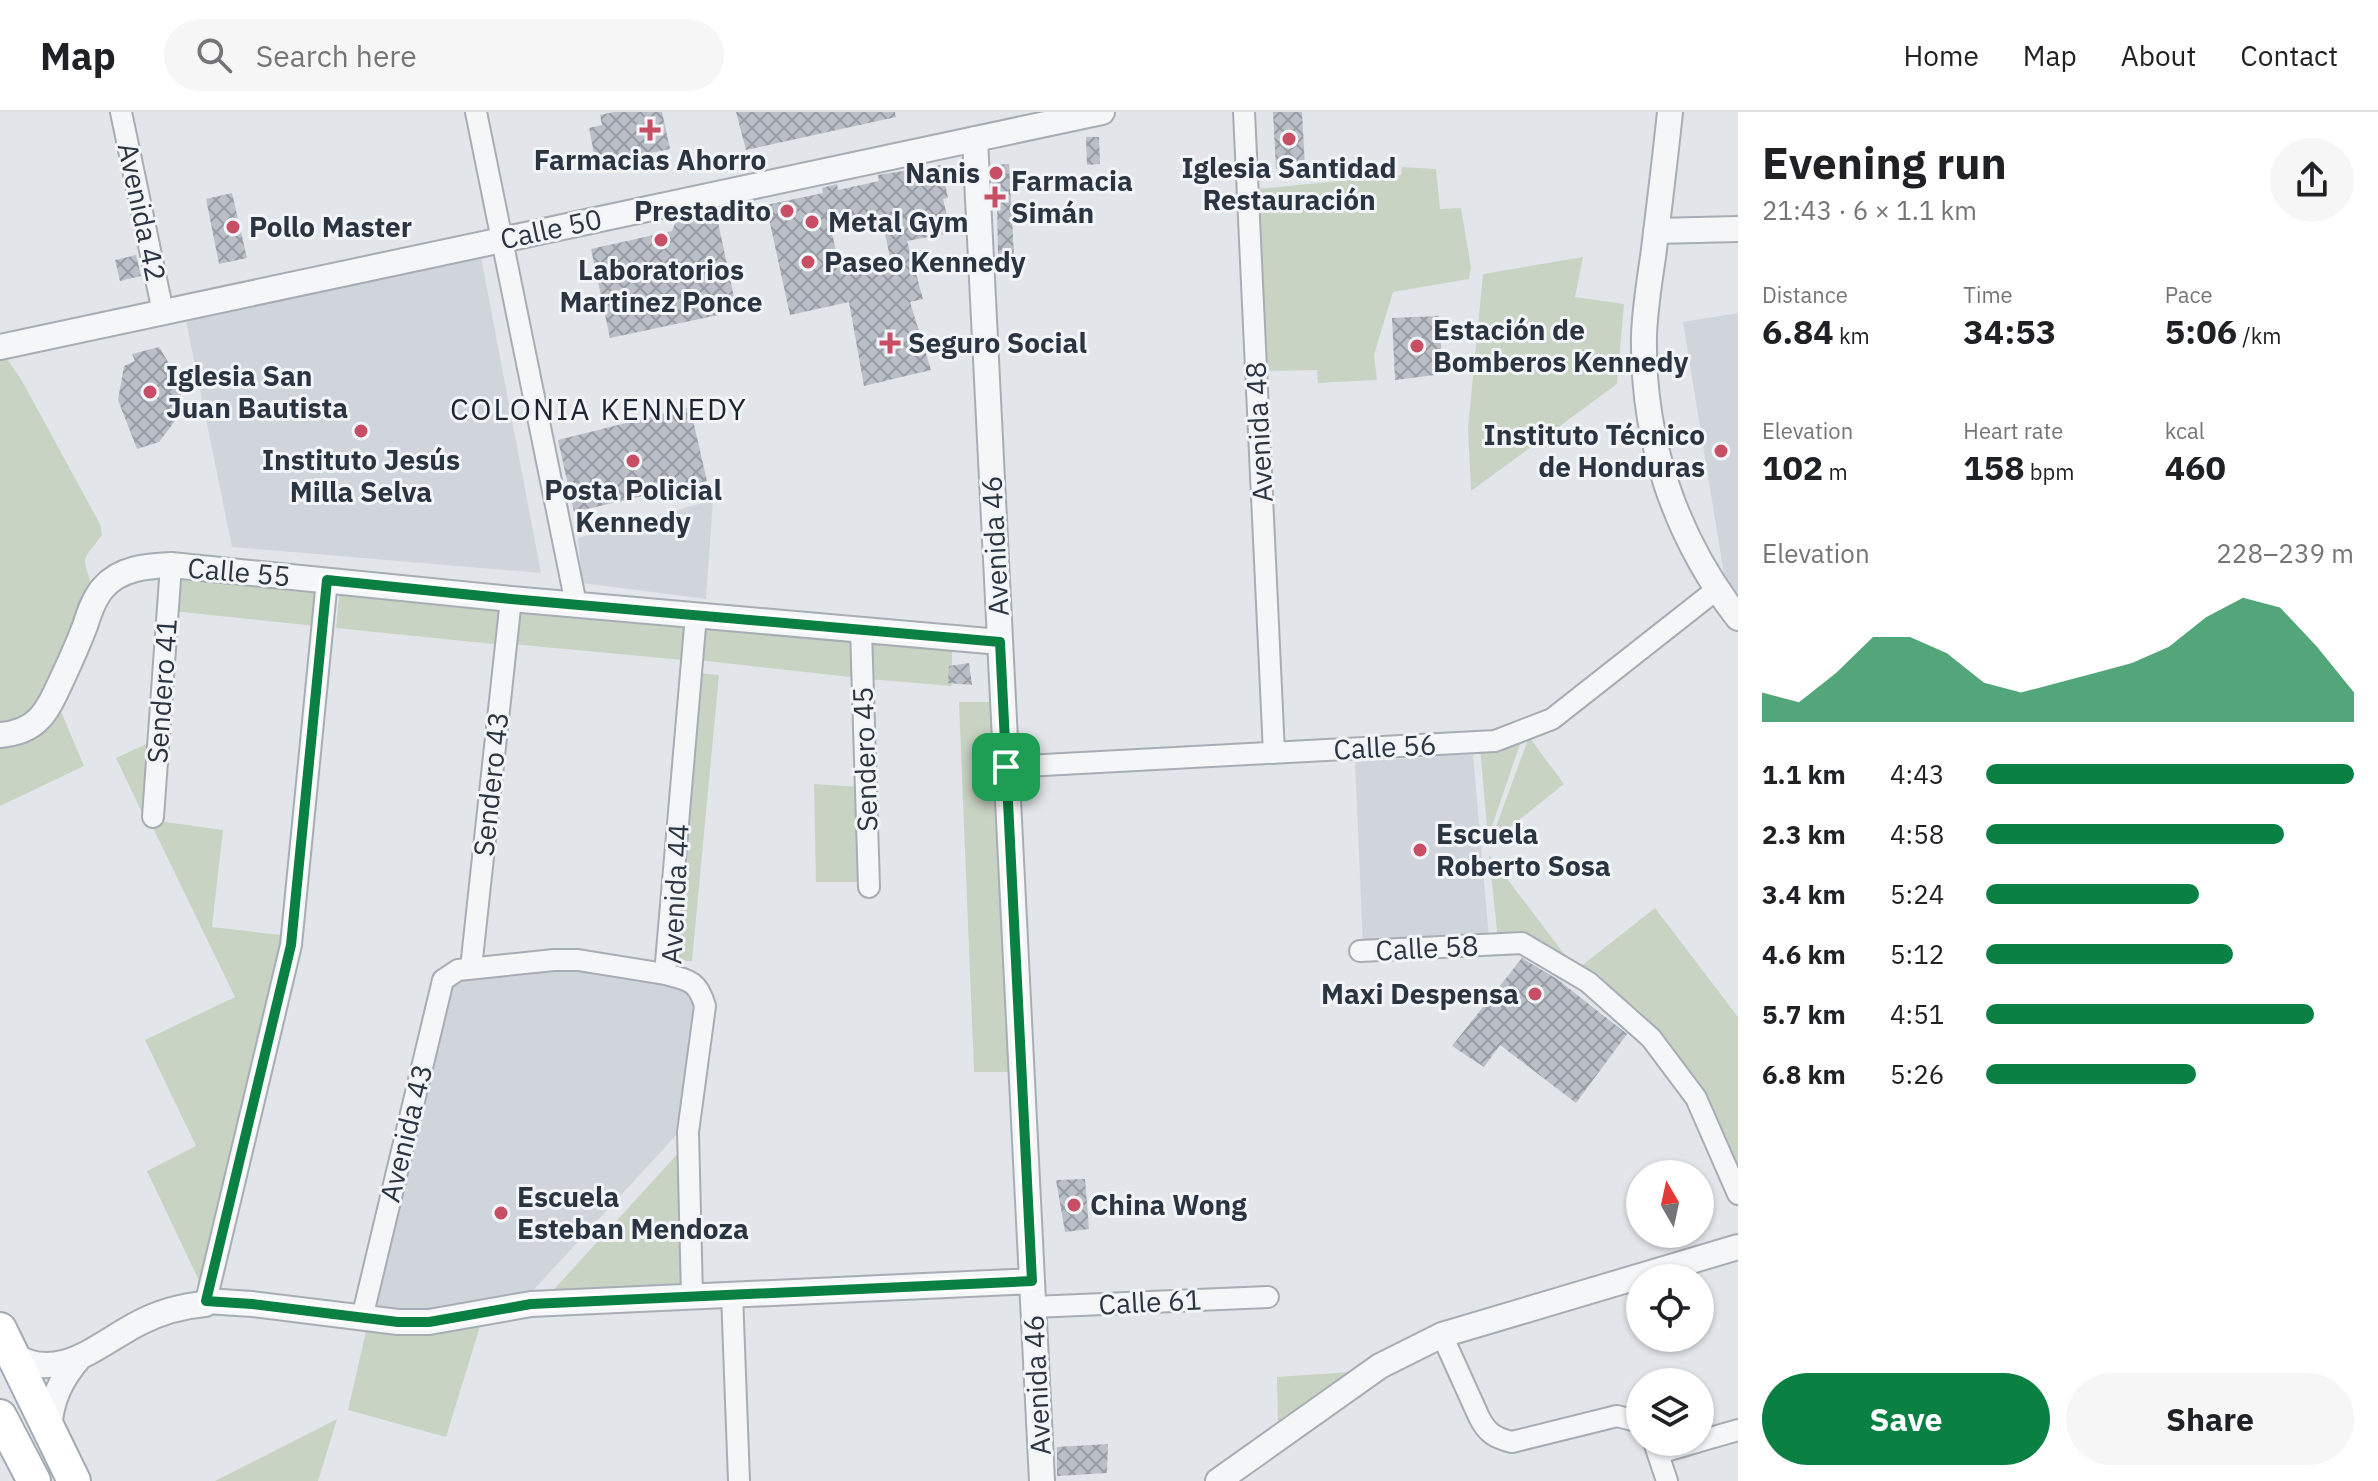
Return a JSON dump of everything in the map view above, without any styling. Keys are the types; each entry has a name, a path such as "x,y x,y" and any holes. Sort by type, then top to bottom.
{"main road":[{"path":"6,1342 74,1481"},
{"path":"0,1416 34,1481"}],"street":[{"name":"Avenida 42","path":"121,112 163,312"},
{"path":"476,112 576,604"},
{"name":"Calle 50","path":"0,347 1102,112"},
{"name":"Avenida 48","path":"1244,112 1274,753"},
{"path":"1670,112 1644,332 1652,430 1667,492 1689,543 1716,590 1738,618"},
{"name":"Avenida 46","path":"975,139 1042,1481"},
{"path":"1656,231 1738,229"},
{"name":"Calle 55","path":"0,735 32,726 48,710 102,588 115,577 150,566 171,565 511,599 1000,642"},
{"name":"Sendero 41","path":"153,817 171,565"},
{"path":"6,1342 27,1364 63,1364 151,1317 189,1305 205,1304 291,945 327,580"},
{"name":"Calle 56","path":"1006,767 1495,741 1552,719 1716,590"},
{"name":"Sendero 43","path":"471,968 511,599"},
{"name":"Avenida 44","path":"692,1296 688,1132 705,1006 701,991 689,980 665,974 696,615"},
{"name":"Sendero 45","path":"861,630 869,887"},
{"name":"Calle 58","path":"1360,951 1522,943 1588,982 1651,1038 1696,1098 1738,1194"},
{"path":"471,968 578,960 665,974"},
{"name":"Avenida 43","path":"362,1318 443,980 458,970 471,968"},
{"path":"1218,1481 1380,1366 1442,1335 1738,1247"},
{"path":"206,1301 429,1322 531,1304 1032,1281"},
{"path":"732,1294 739,1481"},
{"name":"Calle 61","path":"1033,1307 1268,1297"},
{"path":"1442,1335 1479,1417 1486,1430 1496,1439 1512,1442 1617,1416 1626,1418"},
{"path":"49,1430 50,1410 56,1390 80,1357"},
{"path":"1714,1437 1738,1430"},
{"path":"1659,1456 1667,1481"}],"shaded area":[{"name":"Instituto Jesús Milla Selva","path":"481,257 541,573 232,547 185,316"},
{"name":"Instituto Técnico de Honduras","path":"1738,313 1738,598 1725,581 1683,322"},
{"path":"713,500 706,599 582,583 578,538"},
{"name":"Escuela Roberto Sosa","path":"1473,754 1489,938 1363,947 1355,762"},
{"name":"Escuela Esteban Mendoza","path":"562,966 685,988 697,997 680,1131 529,1295 450,1312 375,1306 450,990 456,982 469,977"}],"green space":[{"path":"1402,167 1436,169 1440,209 1461,208 1471,267 1469,279 1393,292 1374,355 1377,380 1318,383 1317,370 1268,371 1256,189 1401,175"},
{"path":"1583,257 1575,297 1624,304 1617,384 1471,491 1468,428 1483,274"},
{"path":"3,353 21,379 100,524 102,535 86,558 92,585 44,701 34,712 0,727 0,354"},
{"path":"178,571 329,586 325,627 173,611"},
{"path":"340,588 506,606 503,645 336,628"},
{"path":"515,607 685,620 683,660 512,644"},
{"path":"701,621 856,634 859,678 698,660"},
{"path":"866,635 952,643 952,686 868,679"},
{"path":"698,673 719,675 692,961 671,960"},
{"path":"959,702 993,702 1010,1072 974,1072"},
{"path":"60,709 84,766 0,806 0,747 39,736"},
{"path":"1529,737 1564,784 1490,843"},
{"path":"1522,738 1488,838 1480,747"},
{"path":"157,739 147,823 116,758"},
{"path":"814,784 862,787 865,882 816,882"},
{"path":"165,822 223,830 212,927 298,937 203,1289 147,1171 196,1146 145,1040 235,997 153,828"},
{"path":"1489,855 1571,963 1498,940"},
{"path":"1655,908 1738,1017 1738,1171 1705,1099 1580,967"},
{"path":"682,1149 686,1290 547,1297"},
{"path":"481,1323 446,1437 348,1410 367,1327"},
{"path":"1364,1371 1278,1428 1277,1377"},
{"path":"337,1419 318,1481 215,1481"}],"building":[{"path":"662,112 670,149 596,164 589,128 602,125 600,115"},
{"path":"736,112 895,112 896,117 746,150"},
{"name":"Iglesia Santidad Restauración","path":"1273,112 1302,112 1305,167 1276,169"},
{"path":"1086,137 1099,137 1100,164 1087,165"},
{"path":"1009,164 1014,255 998,255 997,206 993,206 991,165"},
{"path":"941,165 948,198 943,199 951,233 907,241 923,299 910,302 931,370 864,386 849,302 790,315 766,205 823,193 822,188 837,184 838,190 879,181 878,175","holes":["855,219 859,234 884,228 891,263 841,274 830,224"]},
{"path":"232,193 247,258 219,264 206,199"},
{"path":"716,213 737,311 610,338 591,249 672,231 676,221"},
{"path":"136,255 141,276 120,281 115,260"},
{"name":"Estación de Bomberos Kennedy","path":"1439,316 1443,374 1395,380 1392,318"},
{"name":"Iglesia San Juan Bautista","path":"159,347 182,385 178,417 159,442 137,449 118,400 124,366 135,361 132,354"},
{"name":"Posta Policial Kennedy","path":"690,407 707,481 574,512 558,440"},
{"path":"969,663 972,685 948,683 949,666"},
{"name":"Maxi Despensa","path":"1522,958 1557,979 1627,1034 1576,1103 1500,1045 1484,1067 1452,1046"},
{"name":"China Wong","path":"1085,1179 1089,1229 1065,1232 1056,1180"},
{"path":"1108,1444 1107,1473 1057,1476 1057,1447"}],"place":[{"name":"Farmacias Ahorro","path":"650,130"},
{"name":"Iglesia Santidad Restauración","path":"1289,139"},
{"name":"Nanis","path":"996,173"},
{"name":"Farmacia Simán","path":"995,197"},
{"name":"Prestadito","path":"787,211"},
{"name":"Metal Gym","path":"812,222"},
{"name":"Pollo Master","path":"233,227"},
{"name":"Laboratorios Martinez Ponce","path":"661,240"},
{"name":"Paseo Kennedy","path":"808,262"},
{"name":"Seguro Social","path":"890,343"},
{"name":"Estación de Bomberos Kennedy","path":"1417,346"},
{"name":"Iglesia San Juan Bautista","path":"150,392"},
{"name":"Instituto Jesús Milla Selva","path":"361,431"},
{"name":"Instituto Técnico de Honduras","path":"1721,451"},
{"name":"Posta Policial Kennedy","path":"633,461"},
{"name":"Escuela Roberto Sosa","path":"1420,850"},
{"name":"Maxi Despensa","path":"1535,994"},
{"name":"China Wong","path":"1074,1205"},
{"name":"Escuela Esteban Mendoza","path":"501,1213"}],"district":[{"name":"COLONIA KENNEDY","path":"599,410"}],"route":[{"path":"327,580 1000,642 1006,767 1032,1281 531,1304 429,1322 398,1322 206,1301 291,945 327,580"}]}
